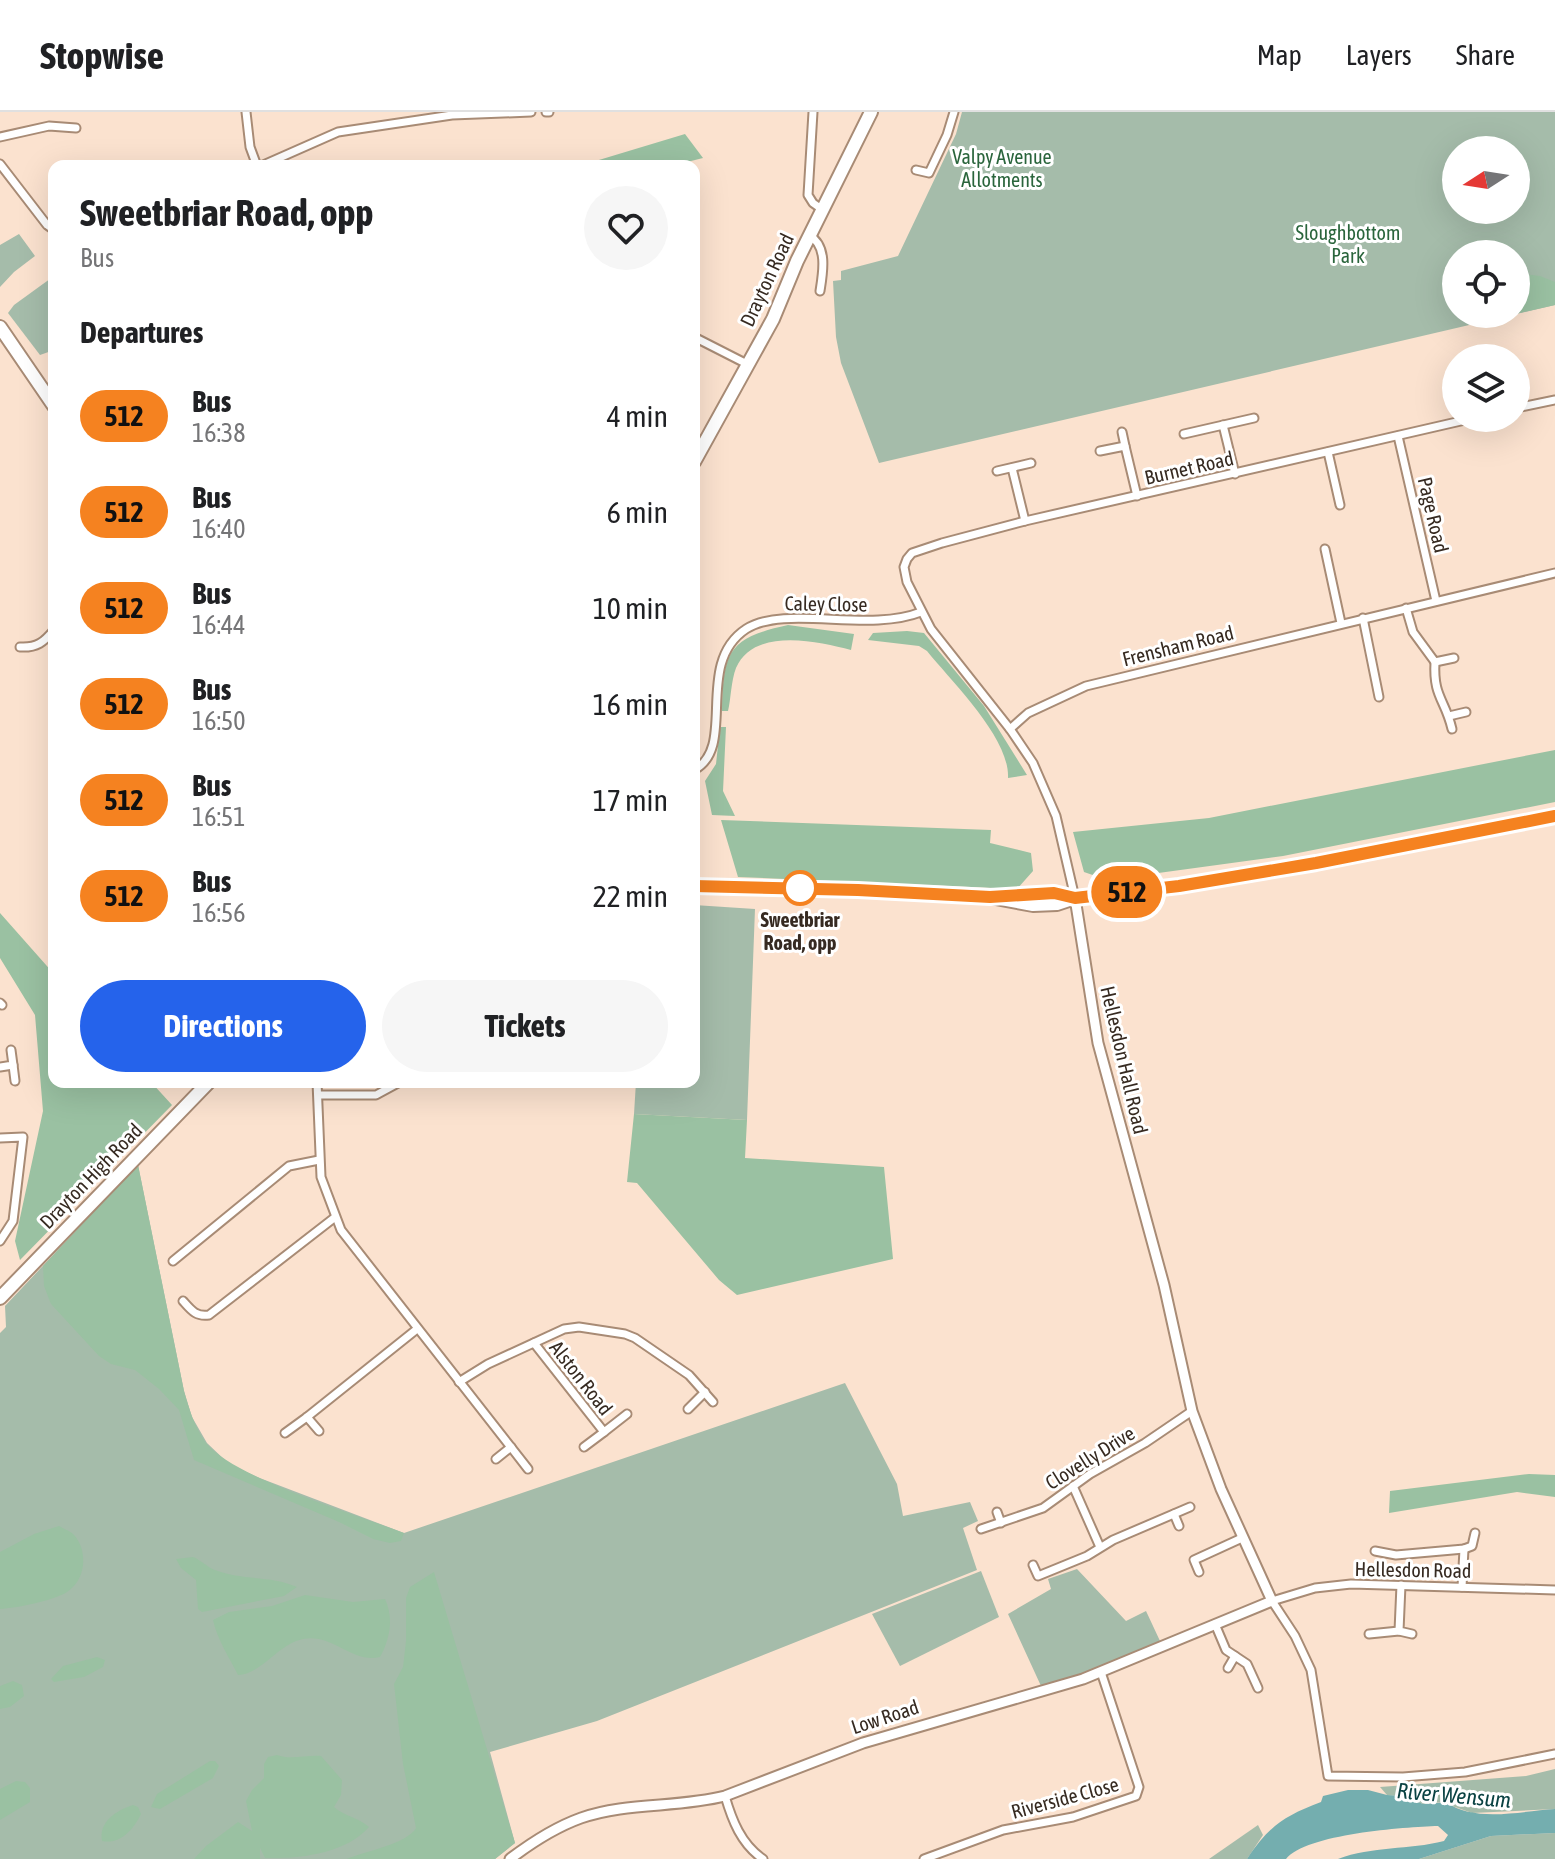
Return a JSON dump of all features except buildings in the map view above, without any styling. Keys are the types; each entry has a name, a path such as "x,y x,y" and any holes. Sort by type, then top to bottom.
{"main road":[{"name":"Drayton Road","path":"700,451 773,319 809,235 871,112"},
{"path":"1,333 48,398"},
{"path":"700,886 844,889 990,897 1050,905 1075,898 1179,886 1316,863 1555,816"},
{"name":"Drayton High Road","path":"1,1296 203,1088"}],"street":[{"path":"246,112 250,147 256,160"},
{"path":"273,160 338,132 452,115 531,112"},
{"path":"813,112 808,195 823,210"},
{"path":"916,170 929,173 954,112"},
{"path":"0,137 49,126 76,128"},
{"path":"0,164 3,175 48,226"},
{"path":"809,235 822,248 820,291"},
{"path":"700,340 749,365"},
{"path":"1530,405 1555,400"},
{"path":"1184,434 1254,418"},
{"path":"1223,425 1235,474"},
{"name":"Burnet Road","path":"912,553 1025,521 1442,426"},
{"path":"1122,432 1137,496"},
{"name":"Page Road","path":"1398,436 1436,601"},
{"path":"1100,451 1125,446"},
{"path":"1328,452 1340,505"},
{"path":"997,471 1031,463"},
{"path":"1012,468 1025,521"},
{"path":"1325,549 1341,623"},
{"name":"Hellesdon Hall Road","path":"912,553 904,567 921,612 942,645 1010,729 1033,763 1049,798 1063,840 1075,898 1098,1043 1164,1285 1192,1411 1208,1458 1272,1601"},
{"name":"Frensham Road","path":"1010,729 1028,713 1077,689 1555,573"},
{"path":"1406,608 1413,632 1435,662 1435,689 1452,729"},
{"name":"Caley Close","path":"700,766 709,755 715,730 718,667 725,650 738,635 765,620 780,618 859,622 905,618 921,612"},
{"path":"1363,618 1366,656 1379,697"},
{"path":"20,647 34,647 48,637"},
{"path":"1435,662 1454,658"},
{"path":"1449,716 1466,712"},
{"path":"11,1050 15,1081"},
{"path":"0,1067 13,1065"},
{"path":"318,1088 321,1177 334,1218 528,1469"},
{"path":"319,1095 376,1095 389,1088"},
{"path":"0,1138 23,1137 13,1221 2,1240 11,1247"},
{"path":"173,1261 289,1166 319,1160"},
{"path":"183,1301 192,1312 209,1315 334,1218"},
{"name":"Alston Road","path":"459,1382 480,1368 564,1329 579,1327 625,1334 689,1375 713,1402"},
{"path":"285,1433 417,1329"},
{"name":"Alston Road","path":"534,1343 604,1432"},
{"path":"688,1409 705,1392"},
{"name":"Clovelly Drive","path":"981,1529 1043,1508 1192,1411"},
{"name":"Alston Road","path":"584,1447 627,1414"},
{"path":"307,1417 319,1431"},
{"path":"496,1459 511,1447"},
{"path":"1073,1486 1100,1547"},
{"path":"1038,1576 1190,1507"},
{"path":"997,1512 1001,1523"},
{"path":"1174,1514 1179,1526"},
{"path":"1462,1587 1468,1547 1475,1533"},
{"path":"1199,1572 1194,1560 1242,1538"},
{"path":"1375,1551 1396,1555 1468,1547 1482,1549"},
{"path":"1386,1553 1386,1563"},
{"path":"1033,1565 1042,1585"},
{"name":"Hellesdon Road","path":"1272,1601 1334,1585 1555,1590"},
{"path":"1399,1631 1401,1585"},
{"path":"1272,1601 1295,1636 1311,1670 1328,1776 1403,1777 1465,1772 1555,1754"},
{"name":"Low Road","path":"510,1859 532,1843 580,1818 725,1796 863,1743 1101,1672 1272,1601"},
{"path":"1215,1624 1226,1650 1247,1664 1258,1688"},
{"path":"1369,1634 1399,1631 1412,1634"},
{"path":"1228,1668 1235,1656"},
{"name":"Riverside Close","path":"924,1859 1003,1830 1073,1817 1136,1796 1139,1787 1101,1672"},
{"path":"725,1796 731,1818 741,1836 763,1859"}],"green space":[{"name":"Sloughbottom Park","path":"962,112 1555,112 1555,305 1530,311 1530,240 1442,240 1442,328 1457,328 879,463 841,363 836,337 833,281 841,280 841,271 898,256 956,134"},
{"path":"685,134 703,158 695,160 599,160"},
{"path":"19,234 35,256 0,287 0,245"},
{"path":"1530,275 1555,282 1555,305 1530,311"},
{"path":"48,280 48,352 40,355 8,313 14,305"},
{"path":"788,625 854,634 851,650 788,640 757,647 745,655 736,668 728,711 722,711 724,674 733,651 753,636"},
{"path":"873,633 924,633 984,706 1027,775 1008,778 1006,762 990,728 927,651 919,646 868,640"},
{"path":"720,727 726,727 723,791 735,816 712,815 705,781 716,764"},
{"path":"1555,750 1555,802 1283,856 1107,880 1084,872 1073,832 1209,818"},
{"path":"721,820 991,830 990,843 1031,853 1033,871 1017,889 738,877"},
{"path":"700,905 755,909 747,1120 634,1114 636,1088 700,1088"},
{"path":"0,913 48,967 48,1088 156,1088 172,1105 20,1260 15,1241 43,1111 35,1015 0,958"},
{"path":"634,1114 747,1120 745,1158 884,1167 893,1259 737,1295 719,1280 637,1183 627,1182"},
{"path":"138,1165 192,1417 207,1443 228,1463 257,1477 404,1533 845,1383 897,1484 903,1516 970,1502 978,1521 963,1528 977,1570 597,1721 490,1752 515,1843 495,1859 0,1859 0,1333 6,1327 5,1306"},
{"path":"138,1165 184,1391 206,1443 242,1469 269,1482 404,1533 401,1541 390,1543 373,1539 194,1460 179,1410 135,1370 111,1364 99,1356 51,1304 44,1286 43,1266"},
{"path":"1529,1474 1555,1475 1555,1497 1517,1492 1389,1513 1390,1491"},
{"path":"59,1526 73,1534 82,1550 83,1566 78,1580 67,1592 53,1598 0,1609 0,1552 34,1534"},
{"path":"193,1557 225,1573 297,1587 284,1596 202,1612 198,1609 196,1580 181,1568 176,1559"},
{"path":"1077,1569 1126,1621 1146,1611 1160,1641 1081,1674 1041,1686 1008,1614 1051,1589 1048,1579"},
{"path":"981,1571 999,1617 900,1666 872,1614"},
{"path":"434,1572 515,1843 495,1859 347,1859 395,1843 416,1828 403,1764 394,1684 403,1667 406,1598 410,1587"},
{"path":"305,1595 353,1602 385,1599 390,1628 380,1657 361,1656 323,1640 303,1639 286,1647 255,1670 238,1675 213,1620 229,1612 272,1606"},
{"path":"97,1657 105,1660 103,1667 84,1677 54,1682 51,1679 63,1666"},
{"path":"13,1681 22,1685 24,1696 10,1707 0,1709 0,1686"},
{"path":"321,1756 342,1780 341,1795 334,1807 369,1827 335,1849 307,1856 265,1858 260,1848 260,1859 194,1859 238,1822 252,1831 246,1801 264,1778 264,1764 268,1757"},
{"path":"210,1761 215,1761 219,1766 213,1778 160,1809 151,1807 157,1794"},
{"path":"1555,1769 1555,1809 1472,1813 1441,1802 1423,1804 1404,1796 1387,1795 1380,1787 1526,1776"},
{"path":"16,1781 25,1782 30,1788 30,1802 0,1820 0,1789"},
{"path":"133,1805 138,1807 141,1814 130,1830 115,1841 102,1841 106,1823 121,1810"},
{"path":"1258,1825 1263,1835 1247,1859 1209,1859"},
{"path":"1555,1833 1555,1859 1419,1859 1491,1836"}],"water":[{"path":"1348,1790 1404,1796 1423,1804 1446,1802 1484,1814 1555,1809 1555,1833 1491,1836 1419,1859 1338,1859 1364,1852 1444,1841 1448,1835 1438,1826 1403,1828 1313,1843 1286,1859 1247,1859 1278,1823 1321,1802 1323,1796"}],"bus line":[{"name":"512","path":"700,886 990,897 1054,893 1075,898 1179,886 1316,863 1555,816"}],"place":[{"name":"Sweetbriar Road, opp","path":"800,888"}],"park label":[{"name":"Valpy Avenue Allotments","path":"1002,168"}],"water label":[{"name":"River Wensum","path":"1454,1795"}]}
